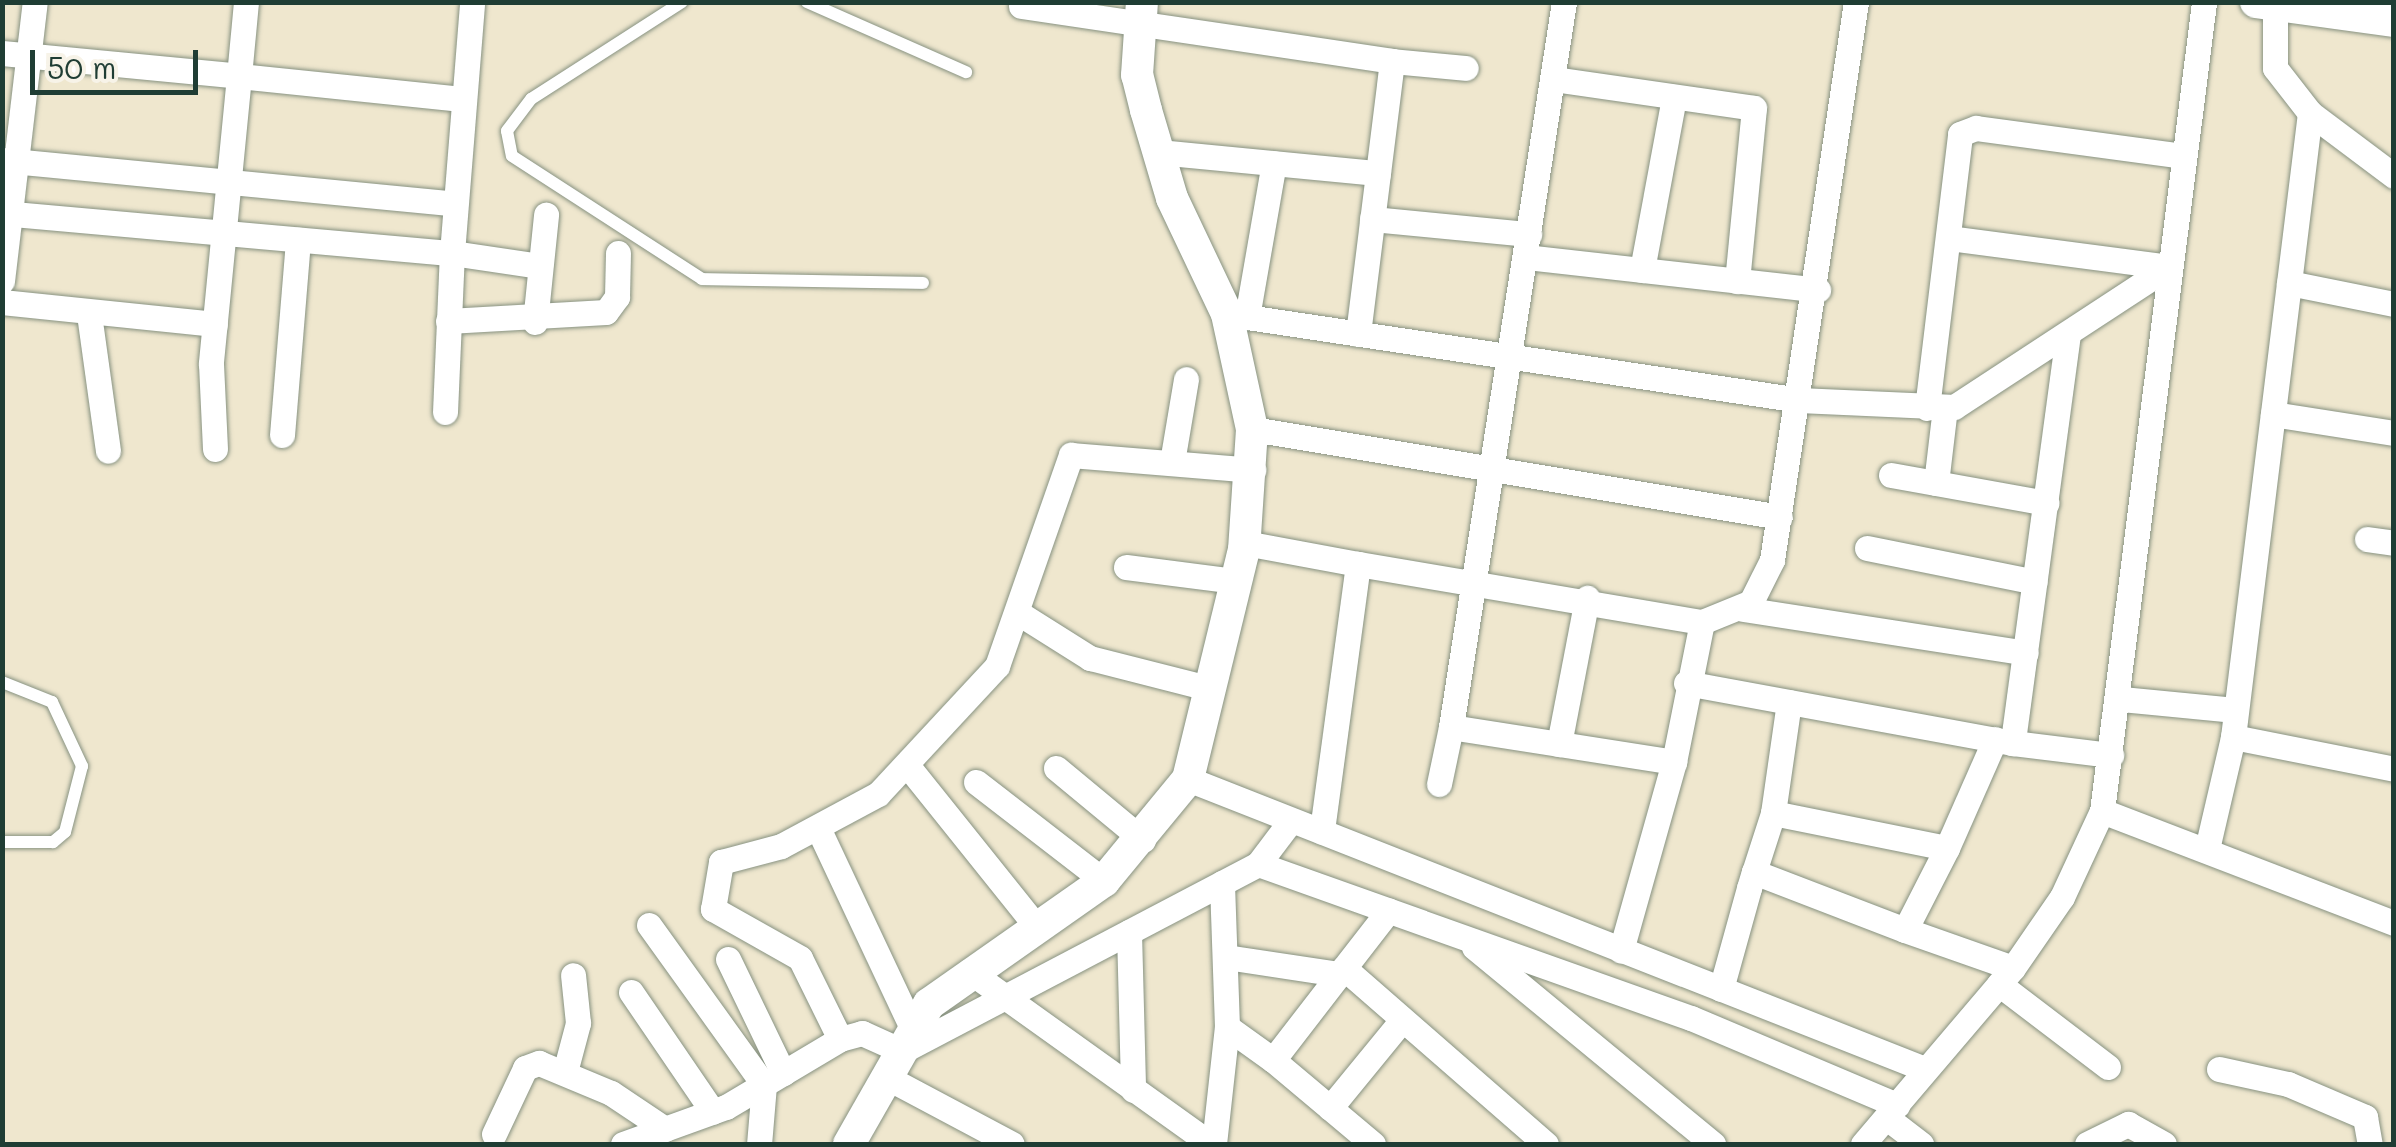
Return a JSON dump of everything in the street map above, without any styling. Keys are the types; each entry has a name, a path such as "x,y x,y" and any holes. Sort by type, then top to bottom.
{"street":[{"path":"3,272 10,161 35,2"},
{"path":"215,450 220,234 246,2"},
{"path":"445,412 455,204 472,2"},
{"path":"1440,784 1477,578 1564,2"},
{"path":"1743,609 1762,590 1780,517 1818,290 1856,2"},
{"path":"1864,1144 2006,976 2062,897 2102,811 2120,699 2168,268 2204,2"},
{"path":"2394,20 2266,4 2275,68 2310,112 2394,176"},
{"path":"1021,6 1141,15 1392,61 1466,68"},
{"path":"849,1144 901,1053 968,971 1104,880 1143,840 1188,779 1245,543 1254,470 1252,429 1237,316 1158,152 1137,75 1141,15"},
{"path":"2,53 462,99"},
{"path":"1358,334 1392,61"},
{"path":"1553,79 1754,108 1737,280"},
{"path":"1642,270 1674,96"},
{"path":"2207,850 2233,737 2310,112"},
{"path":"1936,484 1936,408 1948,238 1966,130 2183,156"},
{"path":"1158,152 1378,173"},
{"path":"10,161 455,204"},
{"path":"1237,316 1274,163"},
{"path":"7,213 452,253 540,266"},
{"path":"535,322 546,215"},
{"path":"1372,218 1642,270 1818,290"},
{"path":"1948,238 2168,268"},
{"path":"282,435 298,240"},
{"path":"448,321 535,322 606,312 617,297 618,253"},
{"path":"1237,316 1800,400 1936,408 1976,398 2168,268"},
{"path":"2289,283 2394,304"},
{"path":"2,302 215,324"},
{"path":"90,314 93,394 108,450"},
{"path":"1904,930 2004,741 2026,653 2068,334"},
{"path":"1172,462 1186,378"},
{"path":"2272,414 2394,433"},
{"path":"1252,429 1493,473 1780,517"},
{"path":"840,1040 800,958 713,909 722,862 818,828 908,765 960,695 997,666 1062,499 1066,460 1078,453 1254,470"},
{"path":"1890,475 2046,502"},
{"path":"2367,539 2394,543"},
{"path":"1245,543 1358,564 1477,578 1702,622 1743,609 2026,653"},
{"path":"1867,548 2035,582"},
{"path":"1322,832 1358,564"},
{"path":"1126,567 1236,581"},
{"path":"1559,744 1587,598"},
{"path":"1020,614 1090,658 1208,688"},
{"path":"1621,951 1674,762 1686,683 1702,622"},
{"path":"1686,683 2004,741 2111,755"},
{"path":"2120,699 2235,710"},
{"path":"1722,989 1773,813 1789,702"},
{"path":"1451,727 1674,762"},
{"path":"2233,737 2394,770"},
{"path":"908,765 1036,926"},
{"path":"1056,768 1143,840"},
{"path":"1188,779 1289,823 1322,832 1926,1069"},
{"path":"976,782 1104,880"},
{"path":"2102,811 2394,923"},
{"path":"1773,813 1947,848"},
{"path":"901,1053 1258,864 1289,823"},
{"path":"818,828 901,1053"},
{"path":"1258,864 1460,935 1892,1111 1921,1144"},
{"path":"1754,872 1904,930 2006,976 2108,1067"},
{"path":"968,971 1212,1144 1228,1027 1222,883"},
{"path":"1274,1060 1389,910"},
{"path":"650,925 774,1079"},
{"path":"1129,932 1133,1090"},
{"path":"1460,935 1713,1144"},
{"path":"1226,957 1341,971 1546,1144"},
{"path":"728,959 774,1079 760,1144"},
{"path":"565,1072 578,1023 574,975"},
{"path":"631,992 713,1112"},
{"path":"1330,1108 1402,1020"},
{"path":"1228,1027 1274,1060 1373,1144"},
{"path":"623,1144 713,1112 840,1040 873,1035 901,1053 1012,1144"},
{"path":"494,1134 525,1068 565,1072 665,1130"},
{"path":"2219,1069 2288,1084 2365,1117 2370,1144"},
{"path":"2088,1144 2128,1124 2164,1144"}],"lane":[{"path":"682,2 531,98 507,131 512,156 702,279 923,284"},
{"path":"807,2 966,72"},
{"path":"2,682 52,702 82,766 65,832 53,842 2,842"}]}
